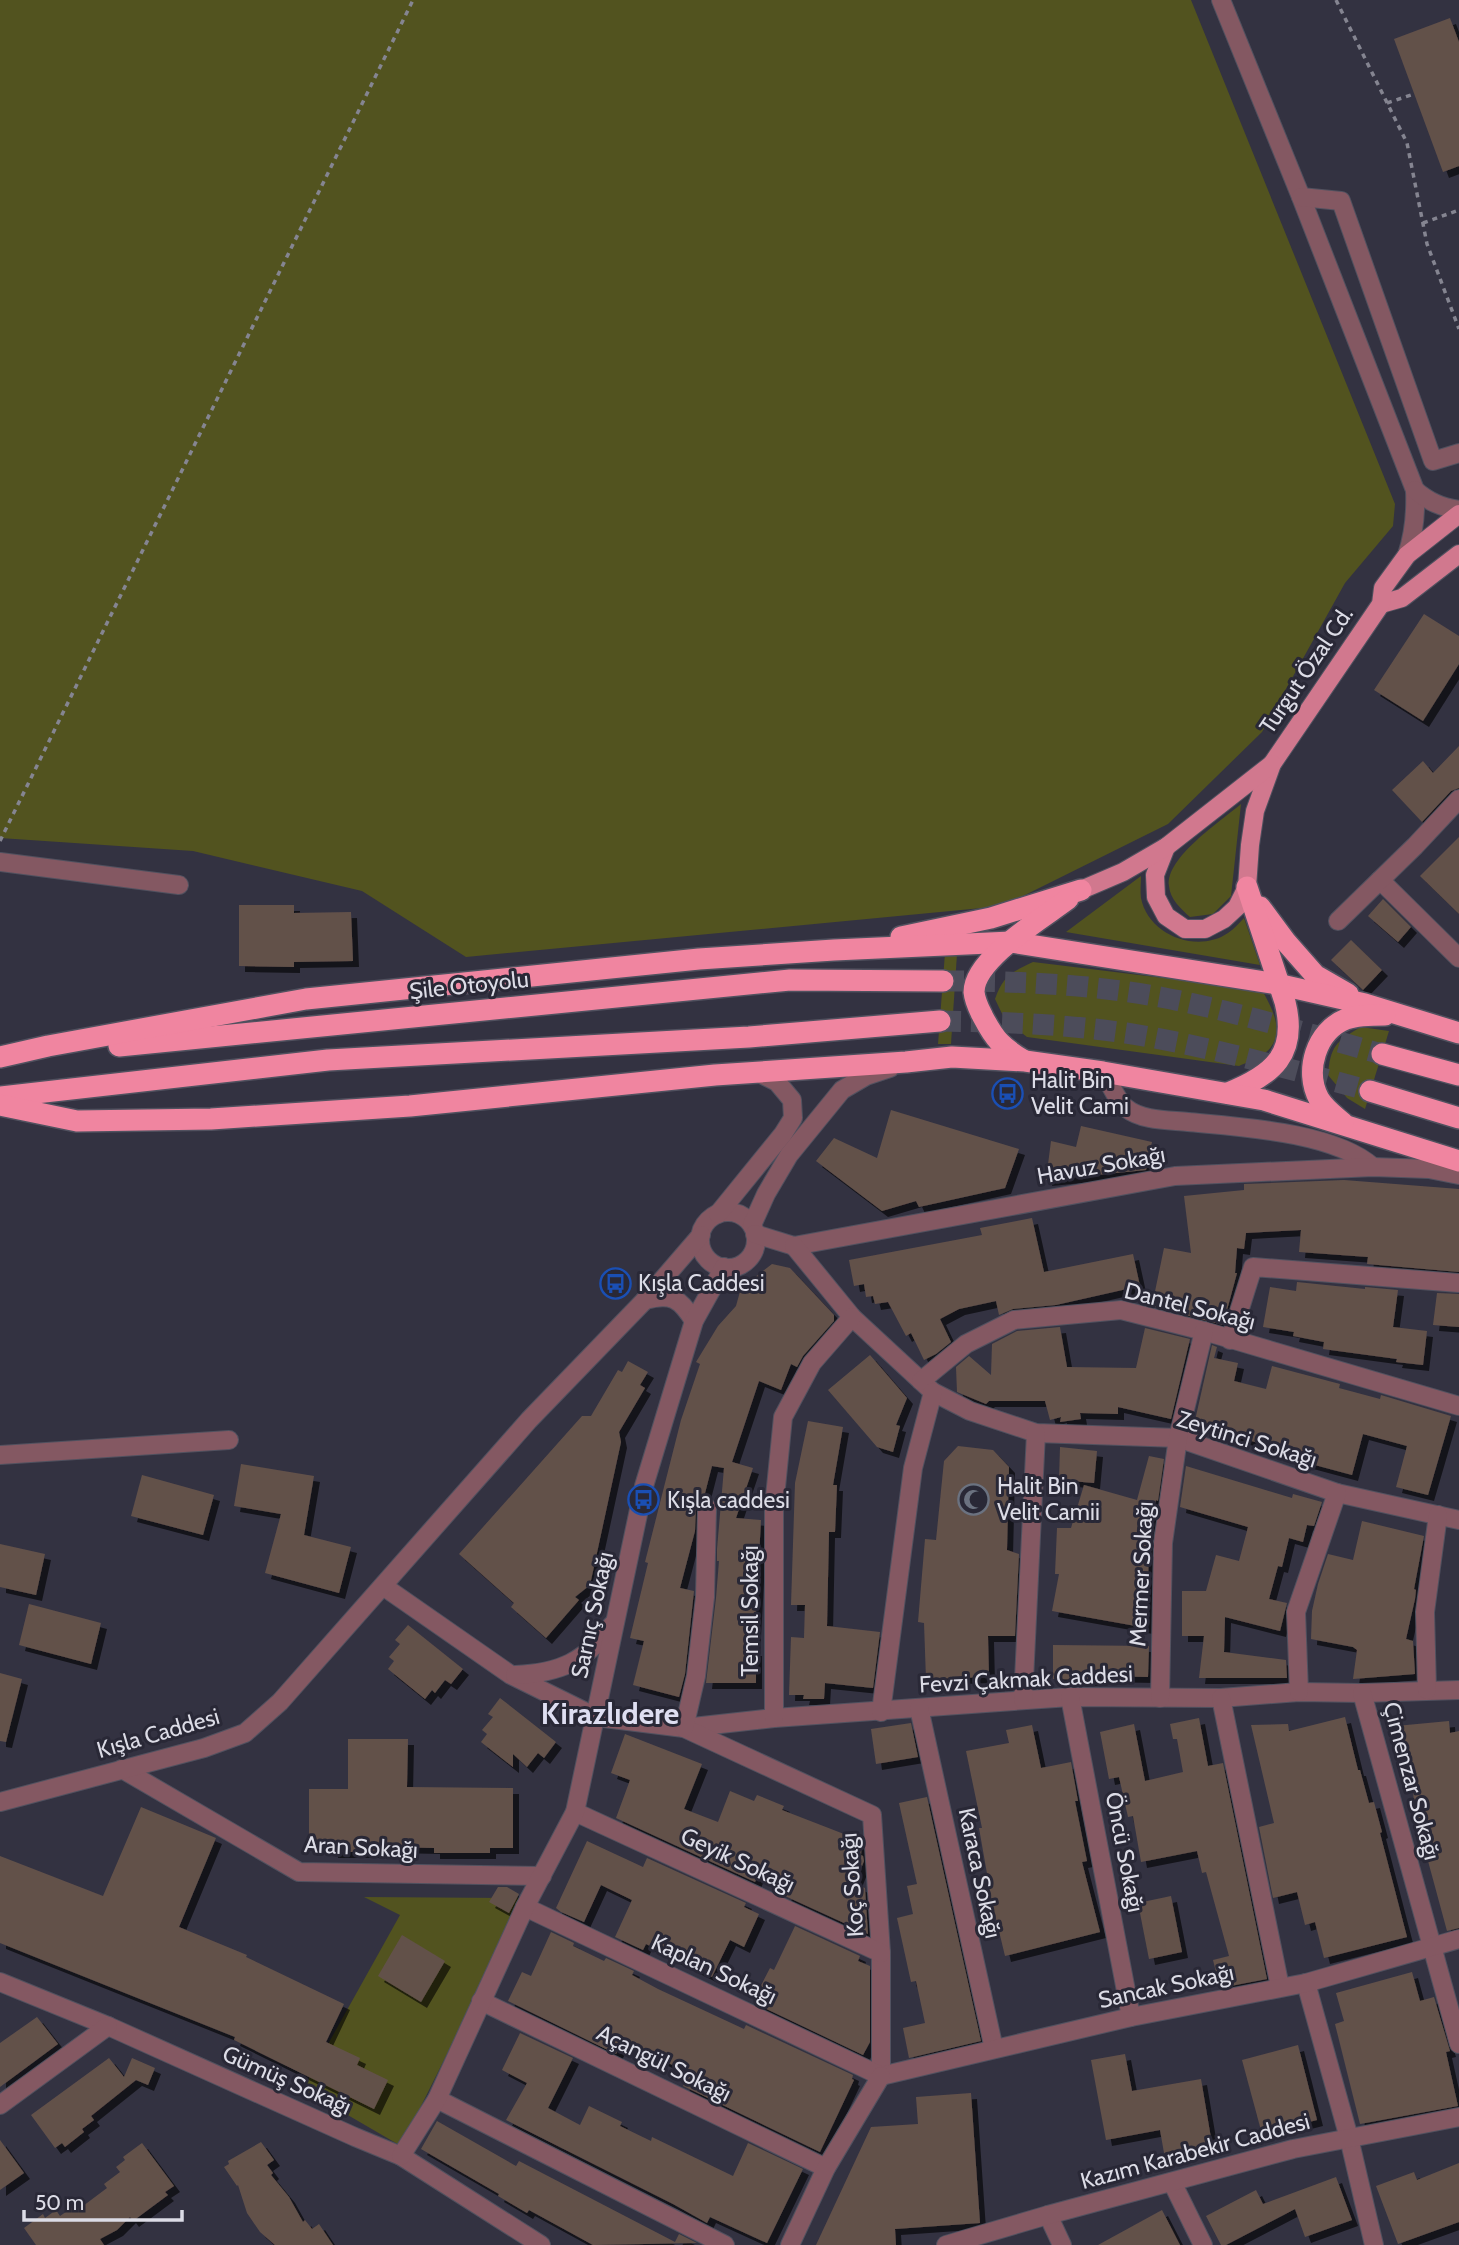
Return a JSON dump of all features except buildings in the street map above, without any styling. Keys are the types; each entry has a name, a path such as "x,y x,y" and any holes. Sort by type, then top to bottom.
{"highway":[{"path":"1228,1093 1264,1076 1282,1058 1289,1019 1247,887"},
{"path":"1247,887 1265,916 1315,975 1365,1004"},
{"path":"1025,1061 1008,1051 993,1037 976,1003 974,989 981,969 992,957 1081,890"},
{"path":"834,950 991,918 1081,890"},
{"path":"0,1057 306,999 699,959 1011,942 1277,985 1365,1004 1459,1033"},
{"name":"Şile Otoyolu","path":"0,1057 790,980 943,981"},
{"path":"1350,1128 1329,1111 1317,1095 1312,1072 1320,1043 1328,1030 1349,1018 1383,1014 1408,1017"},
{"path":"0,1097 328,1060 749,1037 940,1021"},
{"path":"1382,1054 1459,1075"},
{"path":"0,1105 77,1121 211,1119 410,1106 755,1071 952,1057 1025,1061 1264,1100 1459,1161"},
{"path":"1370,1091 1459,1118"}],"main road":[{"name":"Turgut Özal Cd.","path":"1272,764 1381,604 1383,588 1407,555 1459,512"},
{"name":"Turgut Özal Cd.","path":"1381,604 1402,598 1459,554"},
{"path":"1081,890 1123,872 1166,847 1272,764"},
{"path":"1166,847 1155,875 1156,897 1166,916 1185,929 1206,929 1224,919 1237,907 1247,887 1255,811 1272,764"}],"street":[{"path":"1221,0 1415,490 1416,507 1407,555"},
{"path":"1301,197 1341,201 1433,461 1459,453"},
{"path":"1415,490 1438,506 1459,512"},
{"path":"1338,921 1459,799"},
{"path":"0,862 180,885"},
{"path":"1380,880 1459,958"},
{"path":"754,1230 746,1218 728,1212 718,1214 710,1218 704,1226 701,1235 703,1253 709,1260 724,1267 733,1267 748,1259 753,1252 754,1230 765,1194 789,1155 842,1090 866,1076 906,1062"},
{"path":"718,1214 783,1135 793,1118 792,1100 778,1082 755,1071"},
{"path":"1103,1072 1125,1108 1147,1118 1286,1134 1336,1147 1364,1159 1373,1167"},
{"name":"Havuz Sokağı","path":"754,1230 794,1246 1175,1176 1373,1167 1429,1169 1459,1175"},
{"name":"Kışla Caddesi","path":"0,1802 204,1748 245,1733 280,1702 529,1420 645,1300 701,1235"},
{"name":"Zeytinci Sokağı","path":"794,1246 852,1317 928,1387 970,1411 1036,1433 1178,1438 1338,1493 1459,1520"},
{"name":"Sarnıç Sokağı","path":"401,2156 437,2099 525,1907 575,1812 644,1486 694,1321 724,1267"},
{"path":"1230,1340 1253,1267 1459,1283"},
{"path":"645,1300 661,1296 673,1298 685,1306 694,1321"},
{"name":"Dantel Sokağı","path":"928,1387 967,1344 1014,1320 1121,1310 1204,1331 1459,1406"},
{"name":"Temsil Sokağı","path":"774,1718 774,1507 783,1418 812,1363 852,1317"},
{"name":"Mermer Sokağı","path":"1160,1698 1163,1543 1178,1438 1204,1331"},
{"path":"881,1712 913,1468 928,1387"},
{"path":"1023,1700 1036,1433"},
{"path":"0,1455 229,1440"},
{"path":"1299,1692 1296,1612 1338,1493"},
{"path":"684,1727 696,1676 705,1597 707,1508"},
{"path":"1427,1690 1425,1612 1438,1515"},
{"path":"383,1586 512,1675 596,1717"},
{"path":"512,1675 545,1673 580,1659 600,1642 616,1619"},
{"name":"Fevzi Çakmak Caddesi","path":"596,1717 684,1727 1070,1697 1221,1698 1299,1692 1459,1690"},
{"name":"Çimenzar Sokağı","path":"1362,1693 1459,2044"},
{"name":"Öncü Sokağı","path":"1070,1697 1131,2017"},
{"path":"1221,1698 1280,1987"},
{"name":"Karaca Sokağı","path":"919,1708 994,2049"},
{"name":"Koç Sokağı","path":"684,1727 873,1815 881,1953 881,2076"},
{"name":"Aran Sokağı","path":"122,1769 299,1872 541,1876"},
{"name":"Geyik Sokağı","path":"575,1812 881,1953"},
{"name":"Kaplan Sokağı","path":"525,1907 881,2076"},
{"name":"Sancak Sokağı","path":"881,2076 1131,2017 1306,1983 1459,1939"},
{"name":"Gümüş Sokağı","path":"0,1982 107,2026 401,2156 541,2245"},
{"path":"1306,1983 1349,2138 1374,2245"},
{"name":"Açangül Sokağı","path":"481,2001 825,2168"},
{"path":"0,2105 107,2026"},
{"path":"790,2245 825,2168 881,2076"},
{"path":"437,2099 724,2245"},
{"name":"Kazım Karabekir Caddesi","path":"946,2245 1293,2149 1459,2117"},
{"path":"1172,2182 1203,2245"},
{"path":"1048,2215 1062,2245"}],"path":[{"path":"0,841 413,0"},
{"path":"1336,0 1407,144 1427,244 1459,329"},
{"path":"1387,103 1414,94"},
{"path":"1423,223 1459,210"}],"shaded area":[{"path":"0,0 1191,0 1395,504 1393,526 1345,583 1262,732 1168,824 1003,906 466,957 362,891 193,851 0,838"},
{"path":"1241,804 1231,896 1213,914 1190,917 1171,895 1170,875 1196,841"},
{"path":"1141,876 1141,898 1145,911 1163,931 1189,941 1202,942 1228,933 1244,918 1260,965 1066,932"},
{"path":"945,953 957,954 951,1044 938,1044"},
{"path":"1033,962 1262,990 1276,1022 1275,1038 1272,1046 1262,1055 1239,1066 1027,1037 1005,1020 995,999 1001,985 1009,976"},
{"path":"1361,1027 1389,1031 1365,1109 1347,1098 1328,1075 1330,1058 1336,1046"},
{"path":"364,1897 525,1898 401,2146 303,2089 400,1915"}],"tunnel":[{"path":"943,981 1052,984 1160,997 1244,1016 1382,1054"},
{"path":"940,1021 1080,1027 1157,1038 1279,1066 1370,1091"}],"place":[{"name":"Halit Bin Velit Cami","path":"1008,1093"},
{"name":"Kışla Caddesi","path":"615,1283"},
{"name":"Halit Bin Velit Camii","path":"974,1499"},
{"name":"Kışla caddesi","path":"644,1500"}],"district":[{"name":"Kirazlıdere","path":"610,1713"}]}
